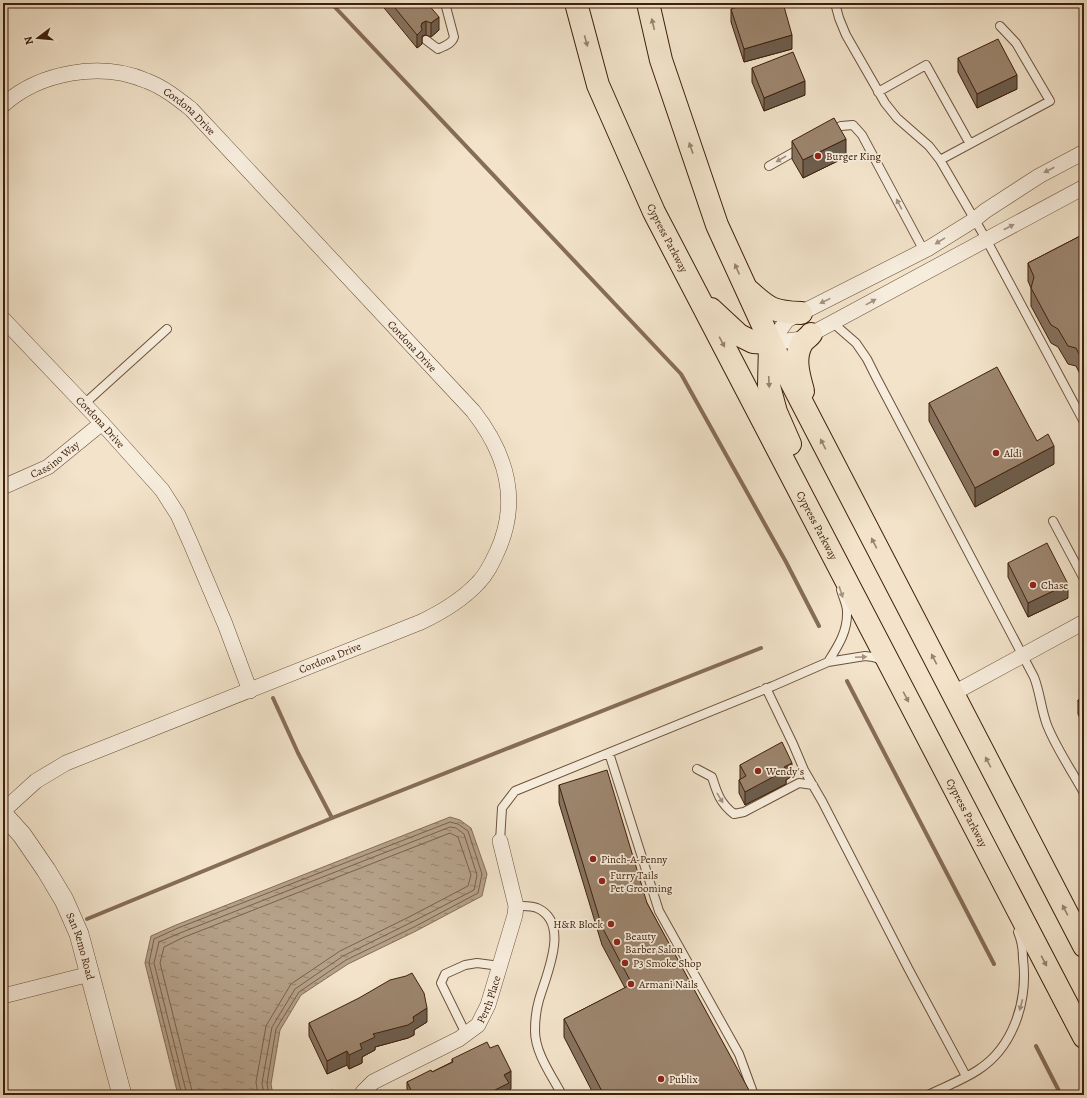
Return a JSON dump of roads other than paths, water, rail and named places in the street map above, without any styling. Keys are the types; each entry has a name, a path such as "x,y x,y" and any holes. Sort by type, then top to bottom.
{"main road":[{"name":"Cypress Parkway","path":"576,3 598,85 654,212 774,442 793,489 891,667 1084,1036"},
{"path":"648,3 661,60 714,217 770,343 1084,945"},
{"path":"747,290 768,307 784,312 801,313"},
{"path":"698,295 738,335 753,342 770,343"},
{"path":"807,412 799,376 797,358 802,343 811,334"},
{"path":"770,343 769,386 776,412 798,463 793,489"}],"street":[{"name":"Cordona Drive","path":"3,105 10,98 34,85 63,74 86,71 109,71 128,75 147,81 171,93 191,109 473,411 486,428 500,456 506,472 508,492 506,528 490,567 479,582 467,594 439,614 250,691 66,763 36,781 3,812"},
{"path":"770,343 787,320 924,251 974,220 985,211 1039,176 1084,152"},
{"path":"770,343 802,339 1084,187"},
{"name":"Cordona Drive","path":"3,319 102,423 162,490 178,515 225,624 250,691"},
{"name":"Cassino Way","path":"3,487 48,467 102,423"},
{"path":"952,694 1084,622"},
{"name":"San Remo Road","path":"3,812 22,835 64,900 79,934 122,1095"},
{"name":"Perth Place","path":"364,1095 363,1092 373,1082 459,1039 478,1025 488,1005 515,915 516,906 500,841"},
{"path":"3,996 90,974"}],"lane":[{"path":"426,40 438,49 453,40 454,37 445,3"},
{"path":"835,3 846,35 878,92 897,118 929,146 940,160 986,239 1084,422"},
{"path":"940,160 1050,102 1016,43 1000,26"},
{"path":"878,92 926,65 970,144"},
{"path":"821,136 841,126 853,125 862,135 924,251"},
{"path":"769,166 808,143"},
{"path":"833,323 856,343 867,359 1023,655 1035,681 1050,733 1084,793"},
{"path":"84,405 166,329"},
{"path":"1053,521 1084,579"},
{"path":"828,662 838,647 845,631 847,610 836,579"},
{"path":"500,841 502,808 515,791 828,662 865,656 881,660 891,667"},
{"path":"766,688 804,770 966,1076"},
{"path":"610,753 659,911 739,1054 754,1095"},
{"path":"940,761 944,785 959,816"},
{"path":"698,769 712,777 718,796 734,814 744,812 799,782 813,785"},
{"path":"987,869 1008,910"},
{"path":"516,906 536,907 545,913 551,921 554,934 554,945 552,958 539,1002 535,1031 537,1044 542,1056 562,1095"},
{"path":"928,1095 978,1070 1000,1051 1013,1027 1022,1001 1024,965 1021,939 1015,925"},
{"path":"466,1034 441,983 445,974 465,965 477,963 500,966"}],"water":[{"path":"450,817 460,820 471,828 487,874 482,896 416,931 348,964 301,995 280,1030 271,1084 273,1095 178,1095 145,963 151,936"}],"waterway":[{"path":"331,3 681,374 786,562 819,626"},
{"path":"87,919 332,818 761,648"},
{"path":"847,681 994,964"},
{"path":"273,698 298,753 332,818"},
{"path":"1036,1046 1061,1095"}],"place":[{"name":"Burger King","path":"818,156"},
{"name":"Aldi","path":"996,453"},
{"name":"Chase","path":"1033,585"},
{"name":"Wendy's","path":"758,771"},
{"name":"Pinch-A-Penny","path":"593,859"},
{"name":"Furry Tails Pet Grooming","path":"602,881"},
{"name":"H&R Block","path":"611,924"},
{"name":"Beauty Barber Salon","path":"617,942"},
{"name":"P3 Smoke Shop","path":"625,963"},
{"name":"Armani Nails","path":"631,984"},
{"name":"Publix","path":"661,1079"}]}
